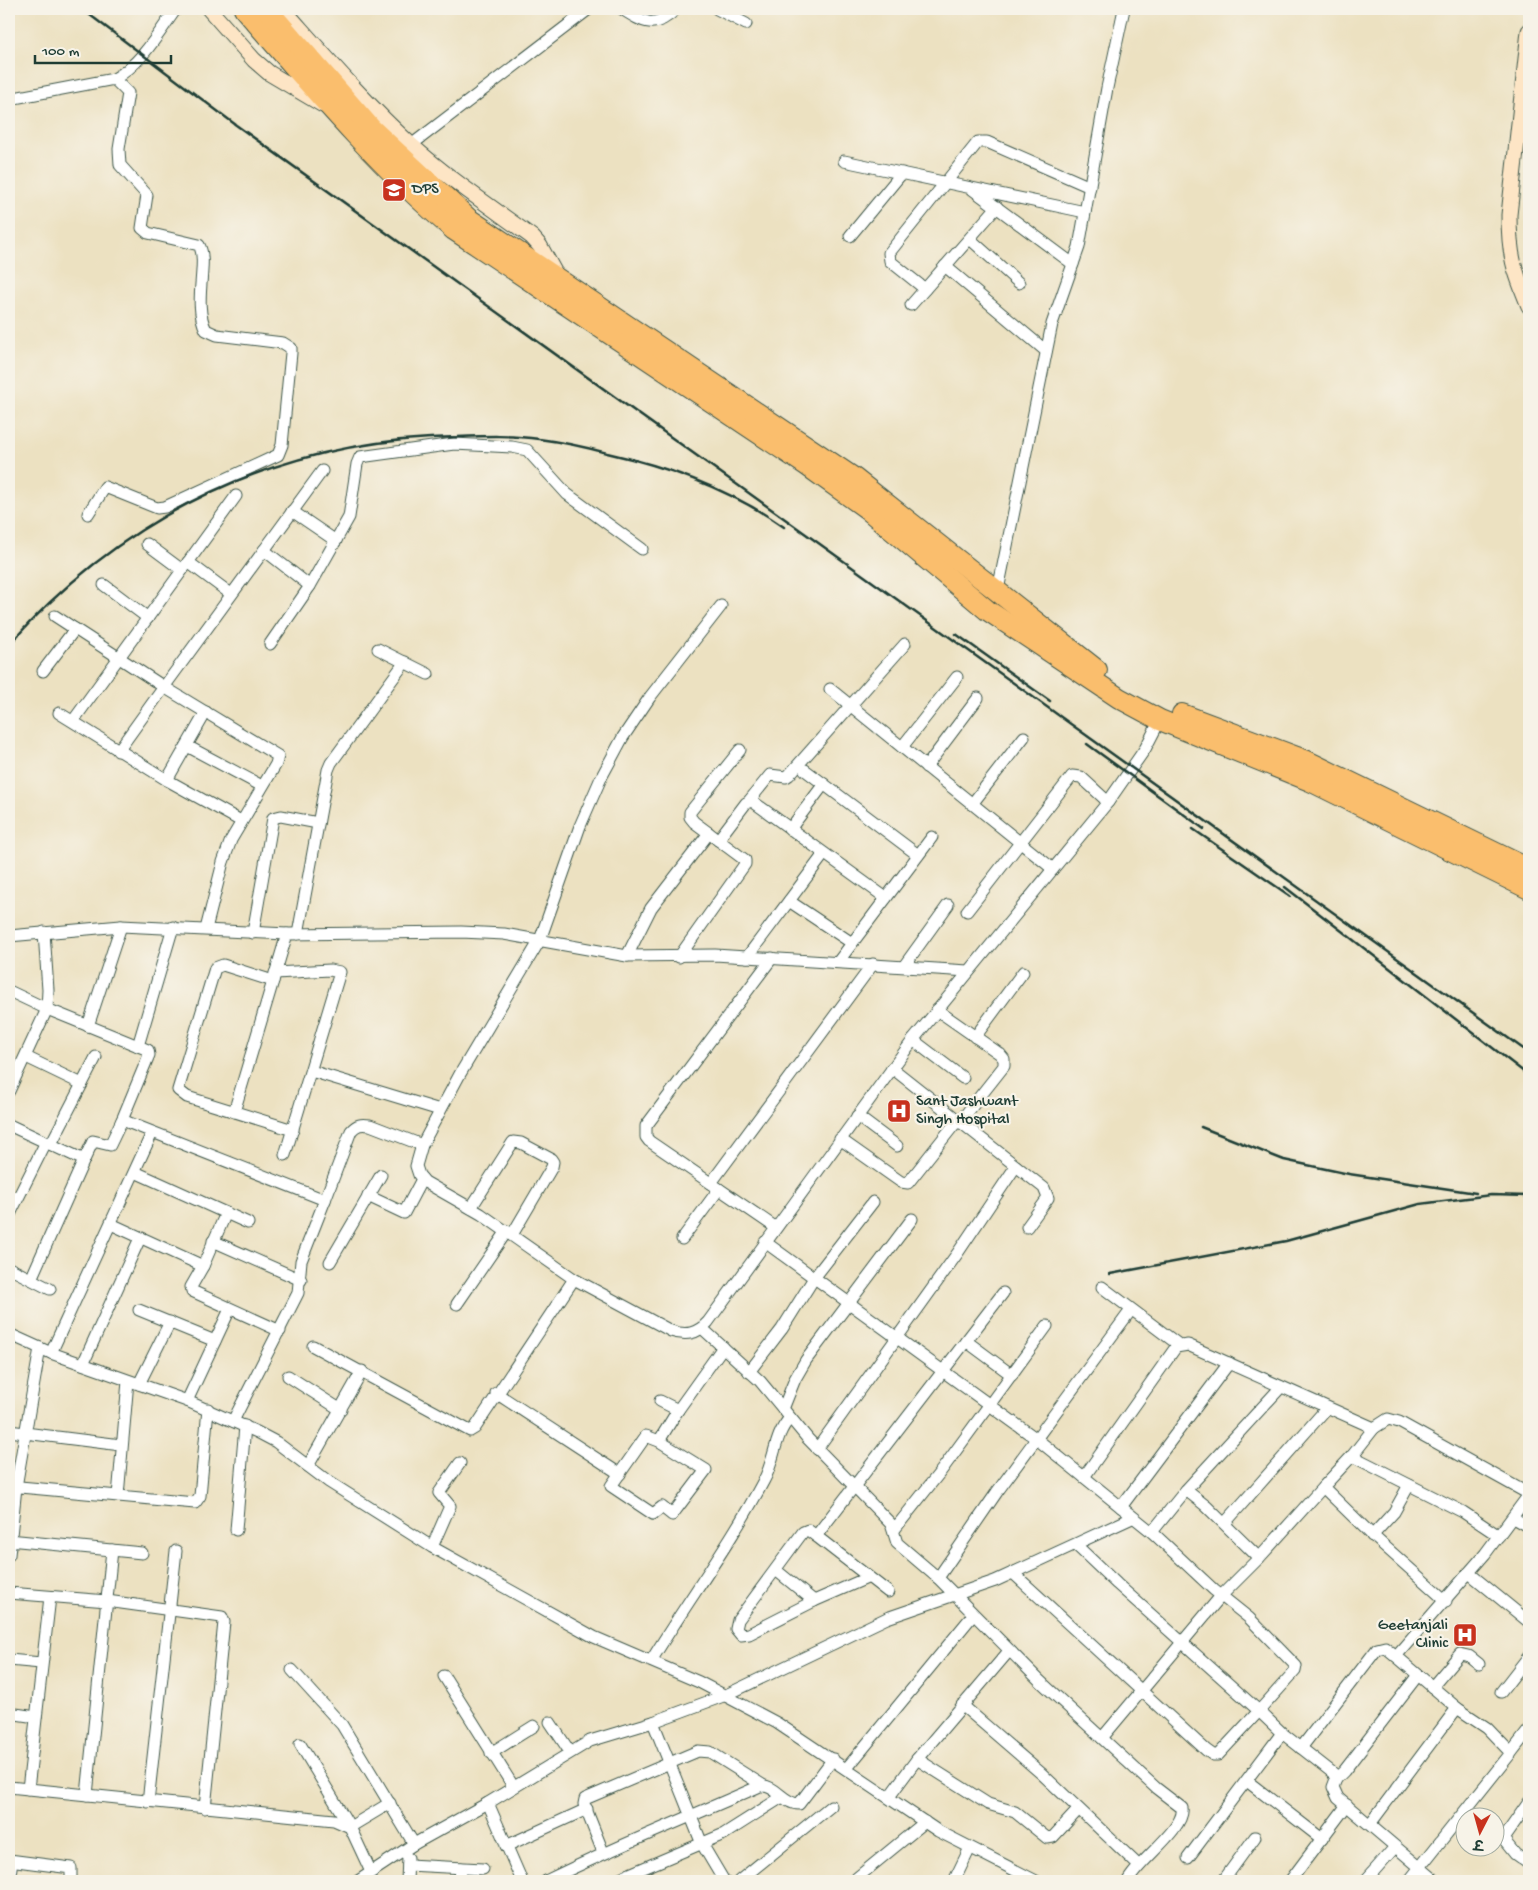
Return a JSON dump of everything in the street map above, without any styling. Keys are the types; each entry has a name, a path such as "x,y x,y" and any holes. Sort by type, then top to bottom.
{"highway":[{"path":"244,9 335,112 396,177 454,230 852,498 987,610 1119,698 1160,720 1310,782 1529,889"},
{"path":"267,9 371,128 405,150 469,219 854,478 1096,669 1150,700 1226,732 1305,760 1529,869"}],"street":[{"path":"9,99 114,79 125,73 143,56 176,9"},
{"path":"209,9 254,60 269,73 335,112"},
{"path":"283,9 378,114 405,150 589,9"},
{"path":"622,9 638,20 648,23 664,18 676,9"},
{"path":"718,9 746,24"},
{"path":"987,610 998,593 1046,351 1058,305 1073,264 1085,212 1124,9"},
{"path":"1529,31 1509,223 1513,267 1529,306"},
{"path":"88,514 105,487 157,508 165,507 278,455 282,445 291,353 291,348 283,343 217,335 206,330 199,307 202,254 199,245 148,233 142,228 147,195 124,170 119,158 128,93 114,79"},
{"path":"925,289 890,261 888,255 975,145 983,142 1090,187"},
{"path":"844,161 1085,212"},
{"path":"850,236 902,173"},
{"path":"968,186 1073,264"},
{"path":"911,304 997,207"},
{"path":"970,238 1019,283"},
{"path":"946,266 1046,351"},
{"path":"270,644 310,586 349,517 357,464 360,457 454,444 512,447 527,450 566,494 642,549"},
{"path":"118,751 322,471"},
{"path":"73,721 236,496"},
{"path":"292,511 336,541"},
{"path":"147,544 231,594"},
{"path":"264,550 310,586"},
{"path":"104,585 148,618"},
{"path":"720,606 650,697 623,737 580,826 540,940 440,1110 422,1145 416,1166 422,1179 510,1233 574,1279 671,1331 690,1334 703,1328 913,1040 1108,802 1145,749 1160,720"},
{"path":"55,616 164,687 278,756 276,764 241,821 223,862 206,929"},
{"path":"43,671 75,629"},
{"path":"718,840 770,776 786,777 789,775 905,644"},
{"path":"378,649 428,674"},
{"path":"234,1112 274,977 292,934 331,763 405,662"},
{"path":"902,747 957,677"},
{"path":"830,689 1053,870"},
{"path":"926,767 978,698"},
{"path":"167,780 206,712"},
{"path":"59,713 118,751 241,821"},
{"path":"972,804 1024,737"},
{"path":"187,746 262,786"},
{"path":"679,956 746,864 745,860 690,817 690,812 740,750"},
{"path":"804,770 918,855"},
{"path":"967,911 1072,776 1081,777 1108,802"},
{"path":"790,828 824,784"},
{"path":"749,800 886,898"},
{"path":"253,932 273,818 277,816 318,822"},
{"path":"627,956 651,908 709,833"},
{"path":"838,962 932,837"},
{"path":"747,957 824,854"},
{"path":"789,901 852,943"},
{"path":"904,966 948,905"},
{"path":"9,936 122,926 292,934 461,932 504,934 589,951 627,956 772,958 968,971"},
{"path":"88,1026 122,926"},
{"path":"138,1046 173,927"},
{"path":"9,1092 47,1009 48,990 44,932"},
{"path":"772,958 646,1126 646,1137 649,1141 776,1227"},
{"path":"682,1239 715,1186 873,964"},
{"path":"285,1155 293,1130 311,1071 340,972 330,970 274,977 223,965 215,968 178,1090 181,1095 293,1130"},
{"path":"975,1037 1024,972"},
{"path":"9,991 47,1009 148,1050 149,1055 110,1145 93,1141 31,1279"},
{"path":"840,1138 901,1182 908,1183 1005,1064 1003,1056 937,1010"},
{"path":"913,1040 963,1078"},
{"path":"26,1057 82,1084"},
{"path":"9,1216 96,1057"},
{"path":"892,1068 1044,1188 1048,1195 1046,1202 1027,1227"},
{"path":"311,1071 440,1110"},
{"path":"857,1116 898,1146"},
{"path":"122,1120 324,1200"},
{"path":"9,1125 84,1160"},
{"path":"233,1421 298,1294 302,1261 351,1131 355,1126 370,1125 422,1145"},
{"path":"52,1353 152,1133"},
{"path":"457,1304 510,1233 549,1172 553,1162 551,1159 521,1143 513,1142 471,1208"},
{"path":"817,1449 957,1254 1016,1166"},
{"path":"134,1172 248,1223"},
{"path":"330,1262 381,1175"},
{"path":"368,1196 404,1213 422,1179"},
{"path":"750,1372 782,1330 814,1278 873,1202"},
{"path":"226,1213 192,1287 192,1291 280,1331"},
{"path":"651,1661 746,1512 770,1468 797,1373 912,1219"},
{"path":"111,1224 203,1266"},
{"path":"83,1364 140,1238"},
{"path":"213,1241 301,1280"},
{"path":"765,1242 1038,1440 1122,1507 1221,1596 1249,1618 1296,1664 1294,1671 1216,1756 1206,1750 1143,1690 1013,1574"},
{"path":"9,1268 50,1288"},
{"path":"313,1346 470,1431 475,1428 496,1393 574,1279"},
{"path":"1102,1287 1178,1345 1188,1345 1374,1428"},
{"path":"816,1536 1003,1292"},
{"path":"187,1401 230,1309"},
{"path":"139,1310 215,1341"},
{"path":"938,1578 997,1492 1038,1440 1131,1310"},
{"path":"118,1496 121,1445 134,1383 170,1322"},
{"path":"894,1530 989,1406 1047,1326"},
{"path":"703,1328 750,1372 817,1449 891,1524 897,1543 938,1578 1009,1651 1182,1811 1181,1820 1138,1864 1128,1881"},
{"path":"9,1334 52,1353 208,1409 276,1442 329,1482 432,1547 594,1637 726,1695 783,1727 847,1768 925,1822 970,1848 1036,1881"},
{"path":"966,1341 1012,1375"},
{"path":"1084,1477 1178,1345"},
{"path":"659,1441 678,1410 723,1347"},
{"path":"9,1555 13,1487 26,1432 40,1348"},
{"path":"1122,1507 1229,1363"},
{"path":"308,1466 342,1410 362,1371"},
{"path":"288,1376 342,1410"},
{"path":"1152,1532 1186,1490 1281,1387"},
{"path":"496,1393 620,1474"},
{"path":"660,1402 678,1410"},
{"path":"1225,1523 1327,1408"},
{"path":"13,1487 190,1504 199,1500 208,1409"},
{"path":"1102,1738 1183,1644 1221,1596 1259,1558 1352,1456 1374,1428 1388,1419 1399,1422 1529,1495 1499,1536 1446,1601 1396,1656"},
{"path":"236,1530 244,1426"},
{"path":"9,1431 121,1445"},
{"path":"646,1436 659,1441 706,1470 672,1514 662,1507 653,1514 611,1486 646,1436"},
{"path":"1352,1456 1462,1512 1499,1536"},
{"path":"432,1547 450,1506 439,1493 460,1463"},
{"path":"1372,1536 1394,1512 1409,1485"},
{"path":"1323,1487 1372,1536 1446,1601"},
{"path":"1186,1490 1225,1523 1259,1558"},
{"path":"358,1881 411,1845 488,1803 513,1786 590,1741 653,1722 726,1695 888,1618 1013,1574 1132,1518"},
{"path":"1513,1518 1529,1527"},
{"path":"867,1578 814,1601 749,1634 737,1632 736,1625 738,1620 777,1571 803,1532 808,1530 867,1578 888,1592"},
{"path":"10,1540 142,1553"},
{"path":"1076,1545 1282,1733 1334,1773 1336,1779"},
{"path":"87,1795 112,1550"},
{"path":"148,1802 176,1551"},
{"path":"777,1571 814,1601"},
{"path":"1469,1573 1529,1621"},
{"path":"9,1593 106,1601 218,1616 224,1619 205,1808"},
{"path":"28,1789 50,1597"},
{"path":"847,1768 973,1615"},
{"path":"1301,1748 1377,1648 1385,1647 1457,1708 1487,1728 1511,1753"},
{"path":"889,1797 962,1705 1009,1651"},
{"path":"1432,1687 1460,1654 1469,1656 1478,1664"},
{"path":"1501,1692 1529,1656"},
{"path":"9,1660 42,1664"},
{"path":"292,1670 342,1724 390,1803 411,1845 407,1881"},
{"path":"1418,1675 1333,1785 1335,1794 1436,1881"},
{"path":"444,1676 513,1786"},
{"path":"962,1705 1042,1774 1078,1810 1138,1864"},
{"path":"1370,1824 1457,1708"},
{"path":"9,1713 36,1717"},
{"path":"550,1722 570,1752"},
{"path":"653,1722 702,1844 724,1881"},
{"path":"491,1753 534,1726"},
{"path":"1409,1881 1529,1730"},
{"path":"1188,1858 1282,1733"},
{"path":"300,1744 350,1827 371,1872"},
{"path":"603,1852 584,1801 587,1798 698,1751 706,1750 796,1805 801,1803 833,1759"},
{"path":"918,1759 988,1804 1015,1812 1047,1838 1053,1837 1078,1810"},
{"path":"1247,1780 1322,1839"},
{"path":"546,1881 603,1852 764,1786"},
{"path":"9,1787 334,1820 350,1827"},
{"path":"613,1881 732,1830 782,1796"},
{"path":"1529,1802 1502,1839 1515,1854 1529,1864"},
{"path":"350,1827 390,1803"},
{"path":"488,1803 522,1881"},
{"path":"801,1803 818,1817"},
{"path":"1290,1881 1347,1805"},
{"path":"739,1881 832,1806"},
{"path":"506,1846 586,1809"},
{"path":"853,1881 925,1822"},
{"path":"1223,1881 1255,1837"},
{"path":"1365,1881 1395,1847"},
{"path":"954,1881 970,1848"},
{"path":"9,1881 10,1861 71,1868 71,1881"},
{"path":"408,1865 483,1869"},
{"path":"460,1881 461,1868"}],"railway":[{"path":"82,9 236,125 1529,1053"},
{"path":"9,645 54,598 103,557 155,522 211,492 269,469 329,452 393,441 509,436 548,440 582,447 653,465 699,481 743,502 784,527"},
{"path":"956,634 1050,701"},
{"path":"1087,744 1204,829"},
{"path":"1193,829 1290,896"},
{"path":"1285,887 1529,1076"},
{"path":"1201,1127 1284,1160 1349,1174 1476,1193"},
{"path":"1110,1274 1286,1241 1420,1204 1491,1195 1529,1196"}],"place":[{"name":"DPS","path":"394,190"},
{"name":"Sant Jashwant Singh Hospital","path":"899,1111"},
{"name":"Geetanjali Clinic","path":"1465,1635"}]}
